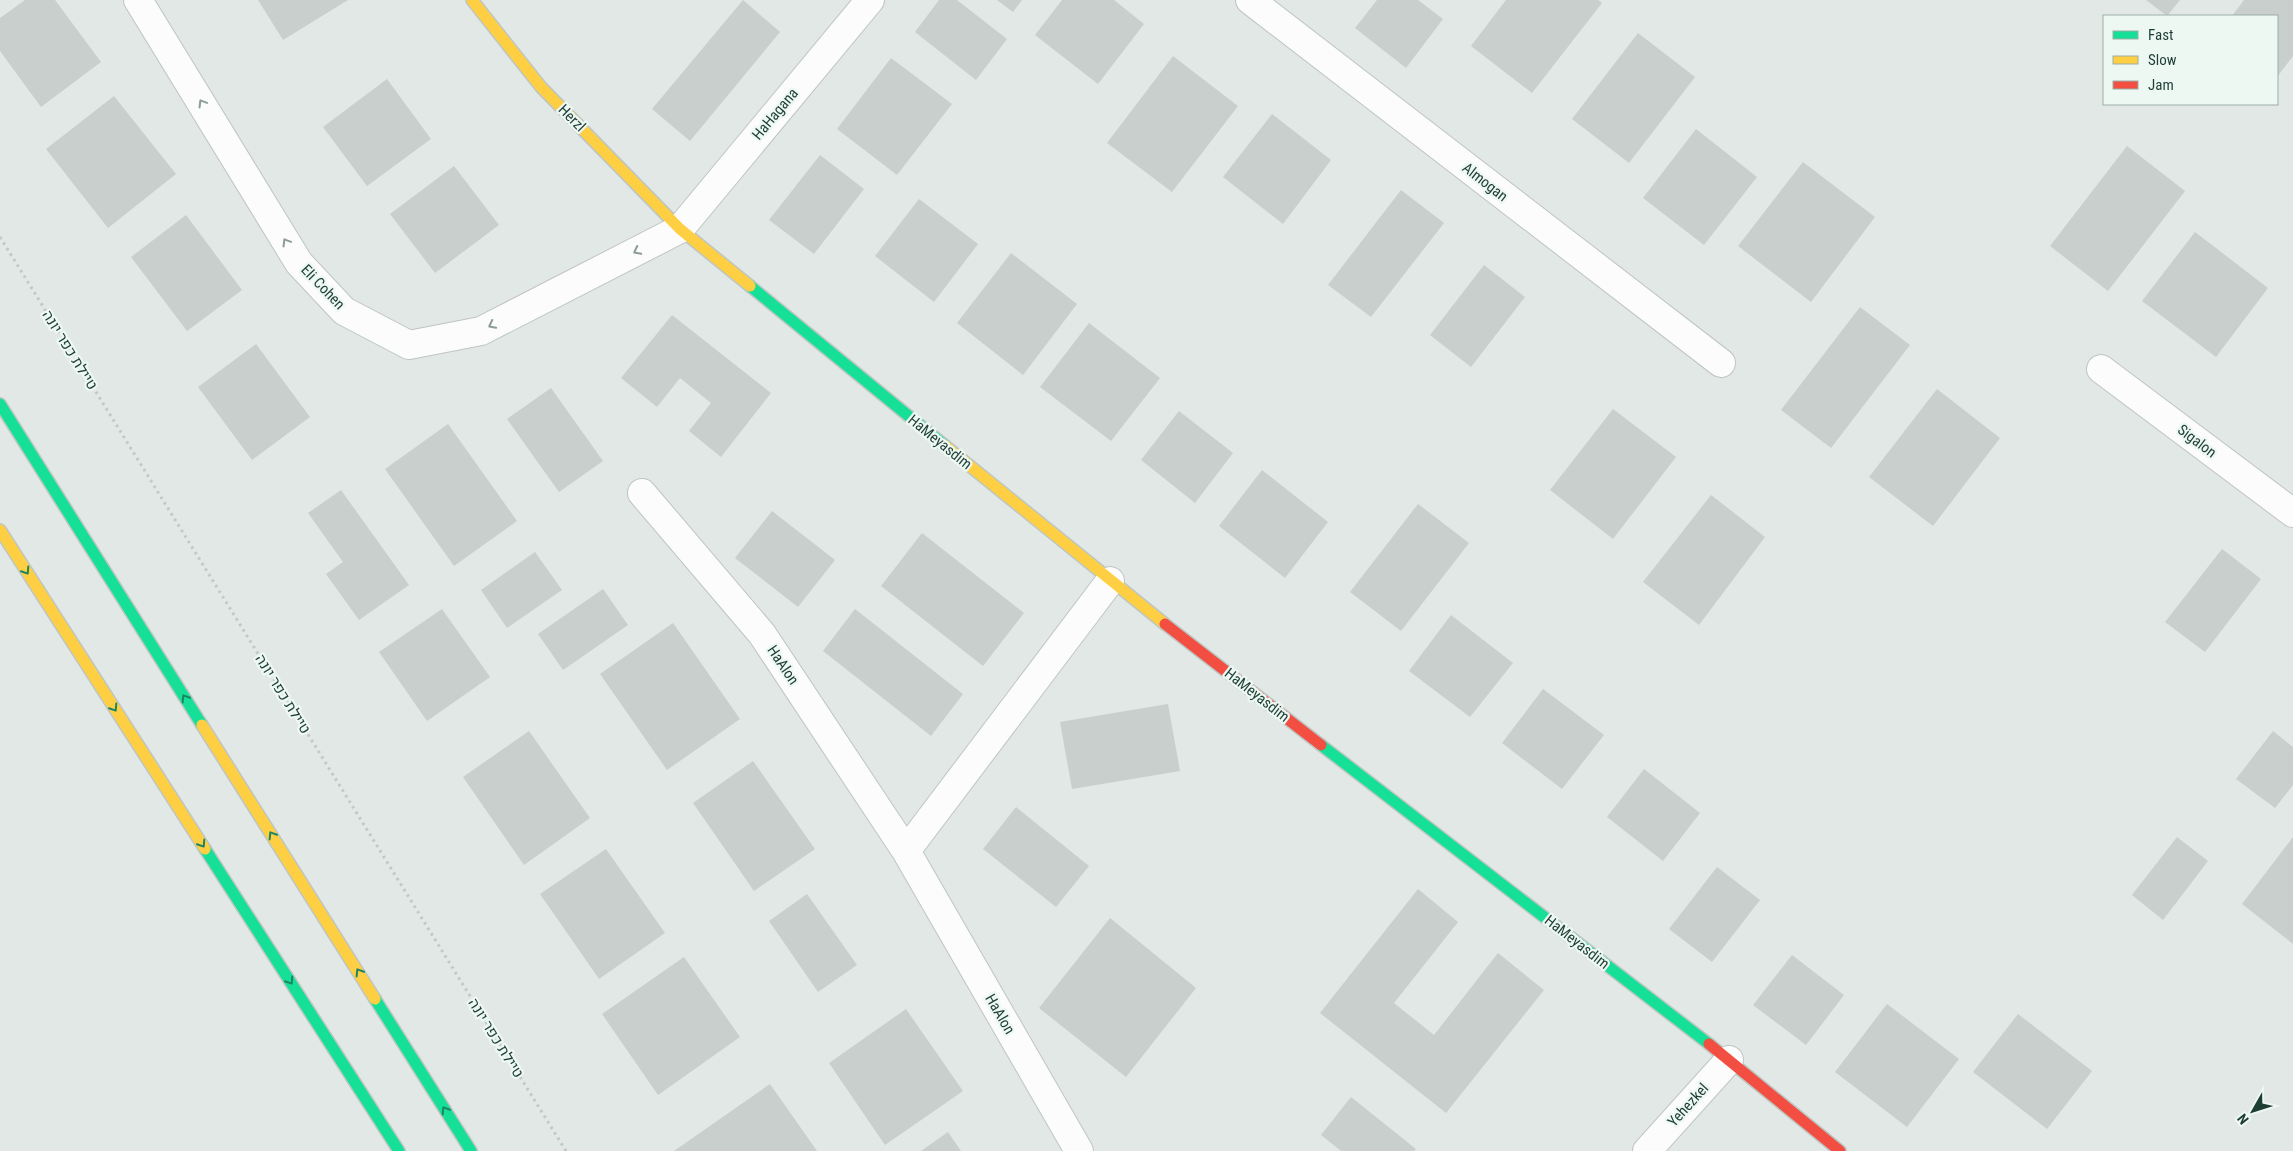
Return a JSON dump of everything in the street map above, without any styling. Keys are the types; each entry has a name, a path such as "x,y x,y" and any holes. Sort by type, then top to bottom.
{"main road":[{"name":"Herzl","path":"472,0 540,87 680,229"},
{"name":"HaMeyasdim","path":"680,229 1110,581 1729,1060 1840,1151"},
{"path":"0,404 471,1151"},
{"path":"0,530 398,1151"}],"street":[{"name":"Eli Cohen","path":"138,0 299,263 344,311 409,345 481,331 680,229"},
{"name":"HaHagana","path":"680,229 870,0"},
{"name":"Almogan","path":"1250,0 1721,363"},
{"name":"Sigalon","path":"2101,369 2293,513"},
{"name":"HaAlon","path":"642,493 762,634 906,852 1079,1151"},
{"path":"906,852 1110,581"},
{"name":"Yehezkel","path":"1646,1151 1729,1060"}],"path":[{"name":"טיילת כפר יונה","path":"0,237 566,1151"}],"building":[{"path":"25,0 55,0 101,62 41,107 0,51 0,18"},
{"path":"258,0 348,0 283,40"},
{"path":"743,0 780,32 690,141 652,109"},
{"path":"939,0 957,0 1007,39 976,80 915,32"},
{"path":"997,0 1022,0 1013,12"},
{"path":"1062,0 1114,0 1144,24 1098,84 1035,35"},
{"path":"1377,0 1418,0 1443,19 1406,68 1355,28"},
{"path":"1506,0 1598,0 1602,3 1532,93 1471,46"},
{"path":"2146,0 2180,0 2168,15"},
{"path":"2244,0 2293,0 2293,56 2278,76 2278,15 2233,15"},
{"path":"1638,33 1695,77 1629,163 1572,119"},
{"path":"1173,56 1238,106 1172,192 1107,143"},
{"path":"891,58 952,104 897,175 837,129"},
{"path":"387,79 431,139 367,186 323,127"},
{"path":"114,96 176,174 108,228 46,149"},
{"path":"1272,114 1331,160 1283,224 1223,177"},
{"path":"1696,129 1757,177 1704,245 1643,198"},
{"path":"2127,146 2185,191 2108,291 2050,246"},
{"path":"820,155 864,189 814,254 769,220"},
{"path":"1803,162 1875,217 1811,302 1738,246"},
{"path":"454,166 499,225 435,273 390,214"},
{"path":"1401,190 1444,223 1371,317 1328,285"},
{"path":"919,199 978,244 934,302 875,256"},
{"path":"186,215 242,290 187,331 131,257"},
{"path":"2195,232 2268,288 2216,357 2142,301"},
{"path":"1011,253 1077,304 1023,375 957,323"},
{"path":"1484,265 1525,297 1471,367 1430,335"},
{"path":"1860,307 1910,345 1831,448 1781,410"},
{"path":"672,315 771,393 721,457 689,431 711,403 680,378 657,407 621,378"},
{"path":"1089,323 1160,378 1111,441 1040,387"},
{"path":"256,344 310,417 252,460 198,387"},
{"path":"551,388 603,461 559,492 507,419"},
{"path":"1937,389 2000,438 1933,526 1869,477"},
{"path":"1613,409 1676,457 1613,539 1550,490"},
{"path":"1179,411 1233,453 1195,503 1141,460"},
{"path":"448,424 517,521 454,566 385,469"},
{"path":"1262,470 1328,522 1285,578 1219,526"},
{"path":"341,490 409,585 359,620 326,574 343,562 308,513"},
{"path":"1711,495 1765,537 1699,625 1643,582"},
{"path":"1418,504 1469,543 1401,631 1350,592"},
{"path":"772,511 835,560 798,607 735,558"},
{"path":"922,533 1024,613 983,666 881,586"},
{"path":"2222,549 2261,579 2205,652 2165,622"},
{"path":"535,552 562,590 507,628 481,590"},
{"path":"603,589 628,625 563,670 538,634"},
{"path":"442,609 490,677 427,721 379,652"},
{"path":"855,609 963,694 931,736 823,651"},
{"path":"1451,615 1513,663 1470,717 1409,671"},
{"path":"673,623 740,719 667,770 600,674"},
{"path":"1543,689 1604,735 1562,789 1502,743"},
{"path":"1168,704 1180,771 1072,789 1060,722"},
{"path":"529,731 590,818 524,865 463,777"},
{"path":"2273,731 2293,747 2293,785 2275,808 2236,779"},
{"path":"753,761 815,849 754,891 693,803"},
{"path":"1644,769 1700,813 1663,861 1607,817"},
{"path":"1016,807 1089,866 1056,907 983,849"},
{"path":"2177,837 2208,861 2163,920 2132,895"},
{"path":"2293,837 2293,944 2242,904"},
{"path":"606,849 665,933 599,979 540,894"},
{"path":"1717,867 1760,900 1712,962 1669,929"},
{"path":"1418,889 1458,922 1394,1003 1434,1035 1498,953 1544,990 1446,1113 1320,1013"},
{"path":"807,894 857,965 818,992 769,921"},
{"path":"1110,918 1196,988 1126,1077 1039,1008"},
{"path":"1792,955 1844,995 1806,1045 1753,1005"},
{"path":"684,957 740,1037 658,1095 602,1014"},
{"path":"1887,1004 1959,1059 1907,1127 1835,1072"},
{"path":"906,1009 963,1091 885,1145 829,1063"},
{"path":"2018,1014 2092,1071 2047,1129 1973,1072"},
{"path":"770,1084 817,1151 674,1151"},
{"path":"1351,1097 1416,1149 1414,1151 1341,1151 1321,1135"},
{"path":"948,1132 961,1151 921,1151"}],"traffic: fast":[{"path":"750,286 944,445"},
{"path":"0,404 202,725"},
{"path":"1321,745 1709,1044"},
{"path":"205,849 399,1151"},
{"path":"375,999 471,1151"}],"traffic: slow":[{"path":"472,0 541,87 680,229 750,286"},
{"path":"944,445 1165,624"},
{"path":"0,530 205,849"},
{"path":"202,725 375,999"}],"traffic: jam":[{"path":"1165,624 1321,745"},
{"path":"1709,1044 1840,1151"}]}
